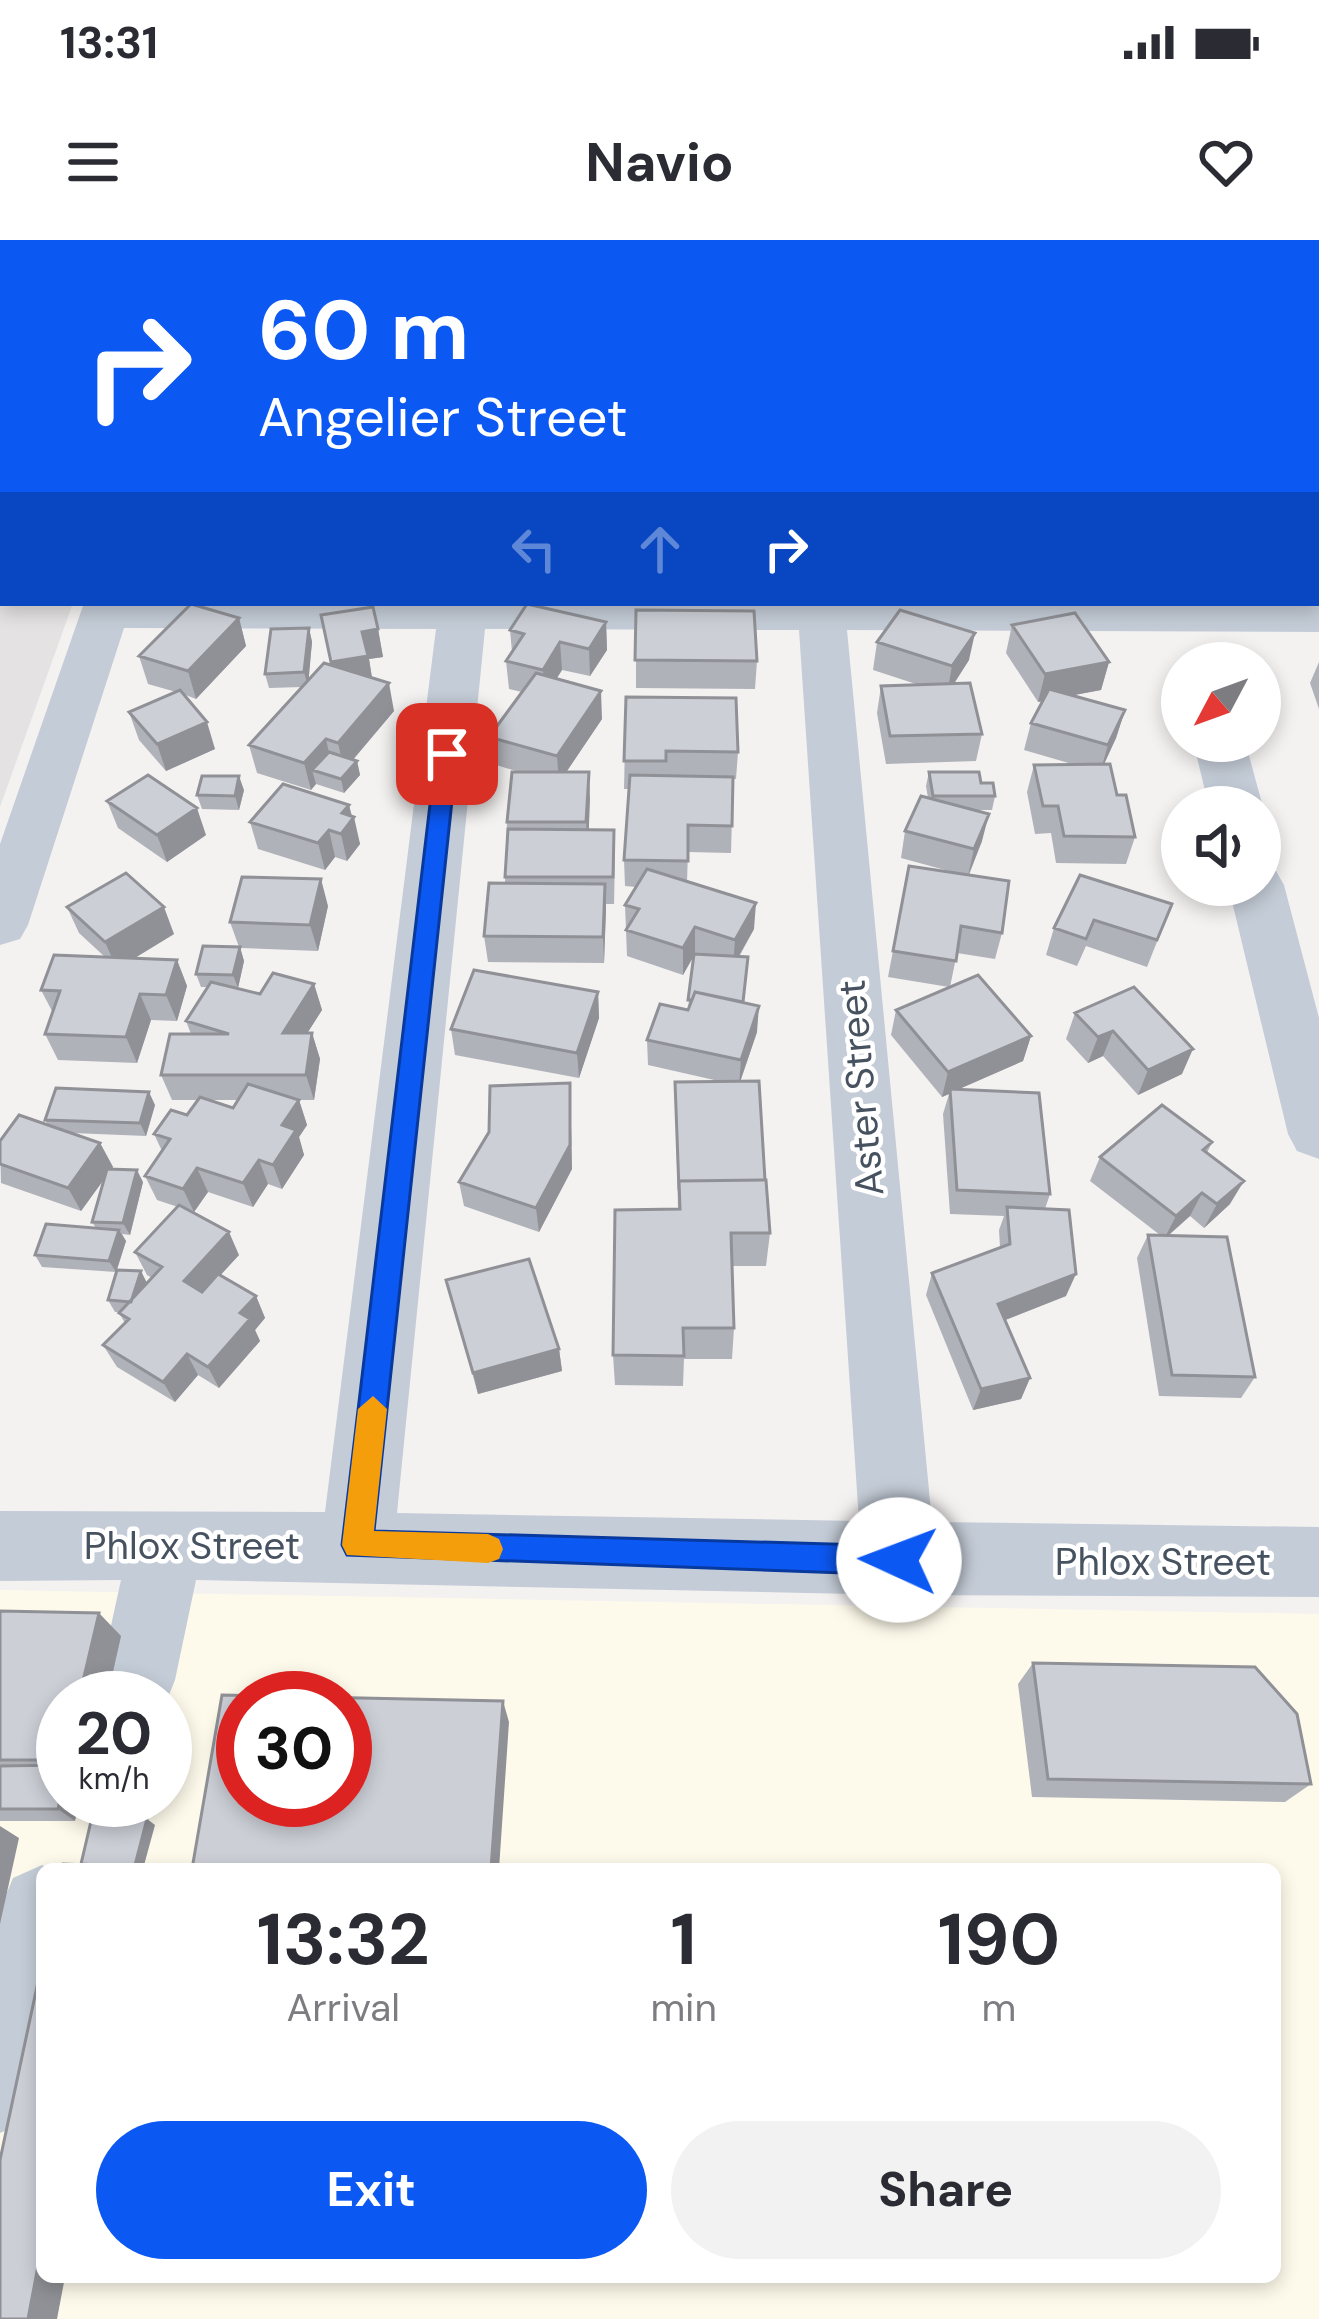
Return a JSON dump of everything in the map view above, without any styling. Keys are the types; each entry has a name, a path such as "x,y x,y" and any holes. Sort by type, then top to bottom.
{"street":[{"path":"0,926 106,608 822,616 1190,628 1319,617"},
{"path":"357,1545 462,615"},
{"name":"Aster Street","path":"822,616 899,1560"},
{"path":"1261,906 1319,1134"},
{"path":"139,1671 166,1544"},
{"name":"Phlox Street","path":"0,1546 357,1545 899,1560 1319,1562"},
{"path":"0,2089 36,1932"}],"shaded area":[{"path":"0,606 72,606 0,807"},
{"path":"0,1590 1319,1614 1319,2319 0,2319"}],"building":[{"path":"189,606 239,618 188,671 139,656"},
{"path":"526,606 606,622 589,649 560,642 543,670 506,661 524,634 510,630"},
{"path":"373,607 378,629 362,632 368,656 331,662 321,615"},
{"path":"636,610 754,611 757,661 635,660"},
{"path":"900,610 975,633 952,666 877,642"},
{"path":"1075,613 1109,662 1045,674 1012,625"},
{"path":"309,628 304,672 265,674 271,629"},
{"path":"324,663 389,683 338,743 326,739 304,763 249,745"},
{"path":"536,673 601,691 557,756 489,737"},
{"path":"970,683 982,734 890,736 881,686"},
{"path":"1049,689 1125,710 1108,745 1031,723"},
{"path":"180,690 207,722 157,744 129,712"},
{"path":"626,697 736,698 738,752 666,751 666,761 624,761"},
{"path":"329,752 357,761 341,779 312,770"},
{"path":"1110,764 1117,795 1126,795 1135,837 1064,836 1058,806 1043,806 1034,765"},
{"path":"512,772 589,772 586,822 507,822"},
{"path":"929,772 979,772 981,783 993,783 995,796 933,796"},
{"path":"148,775 197,808 157,835 107,801"},
{"path":"630,775 733,777 732,826 688,825 688,861 624,860"},
{"path":"202,776 239,776 235,796 197,795"},
{"path":"283,784 349,805 342,813 354,817 341,834 329,830 318,843 250,822"},
{"path":"921,796 989,814 974,849 905,831"},
{"path":"508,829 614,830 613,877 505,877"},
{"path":"909,866 1009,881 1002,933 961,926 956,961 893,951"},
{"path":"647,869 756,903 735,940 695,927 683,948 626,930 639,909 625,905"},
{"path":"126,873 164,907 105,942 67,907"},
{"path":"1080,875 1171,906 1157,940 1094,920 1086,939 1054,928"},
{"path":"242,877 321,879 310,925 230,922"},
{"path":"489,883 605,884 603,937 484,936"},
{"path":"203,946 240,947 233,975 196,974"},
{"path":"694,954 748,957 743,1002 695,992 688,1000"},
{"path":"54,955 177,960 166,995 140,994 126,1037 45,1034 60,991 41,990"},
{"path":"474,970 598,992 577,1053 451,1029"},
{"path":"273,973 314,984 283,1033 312,1033 306,1075 161,1075 170,1034 229,1034 186,1021 211,982 260,994"},
{"path":"978,975 1031,1036 948,1072 896,1010"},
{"path":"1134,987 1193,1049 1148,1070 1113,1031 1098,1037 1075,1013"},
{"path":"695,992 759,1006 741,1060 647,1040 660,1004 688,1010"},
{"path":"759,1081 765,1180 679,1181 679,1190 675,1082"},
{"path":"570,1083 570,1145 536,1208 459,1182 489,1132 490,1086"},
{"path":"248,1084 299,1100 282,1125 296,1130 273,1165 259,1160 243,1183 197,1168 183,1189 145,1176 170,1139 154,1134 171,1110 187,1115 200,1097 233,1108"},
{"path":"56,1088 149,1092 140,1123 45,1120"},
{"path":"950,1089 1039,1093 1050,1194 957,1190"},
{"path":"1162,1105 1212,1142 1203,1150 1244,1181 1217,1204 1202,1193 1176,1216 1100,1157"},
{"path":"19,1115 100,1143 68,1188 0,1164 0,1141"},
{"path":"107,1169 137,1170 123,1223 92,1222"},
{"path":"766,1180 770,1233 731,1233 734,1328 683,1328 684,1356 613,1355 615,1210 680,1209 679,1181"},
{"path":"179,1205 229,1232 184,1281 202,1292 218,1274 256,1296 240,1313 250,1319 208,1367 187,1354 163,1382 103,1345 129,1319 119,1313 162,1267 135,1252"},
{"path":"1007,1207 1069,1210 1076,1274 998,1304 1030,1378 981,1389 932,1273 1010,1244"},
{"path":"46,1224 119,1230 109,1261 35,1255"},
{"path":"1148,1235 1227,1237 1255,1377 1172,1375"},
{"path":"529,1259 559,1349 473,1373 446,1280"},
{"path":"117,1270 141,1271 131,1302 108,1300"},
{"path":"0,1611 99,1613 85,1671 36,1671 36,1760 0,1760"},
{"path":"1033,1663 1255,1667 1297,1714 1311,1784 1048,1779"},
{"path":"372,1698 503,1701 491,1863 193,1863 216,1730 216,1827 372,1827"},
{"path":"36,1765 36,1809 0,1809 0,1766"},
{"path":"90,1827 145,1827 136,1863 81,1863"},
{"path":"36,1991 36,2277 28,2319 0,2319 0,2160"}],"slow traffic":[{"path":"373,1409 357,1545 488,1549"}],"route":[{"path":"447,754 357,1545 899,1560"}]}
